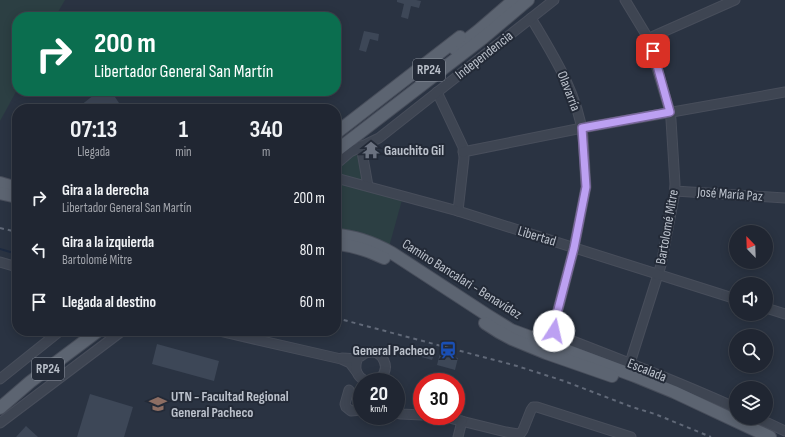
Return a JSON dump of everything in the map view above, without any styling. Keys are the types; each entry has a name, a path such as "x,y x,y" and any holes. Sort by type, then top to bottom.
{"main road":[{"path":"341,136 504,0"},
{"name":"RP24","path":"341,136 478,31 514,0"},
{"name":"RP24","path":"341,150 359,141 528,0"},
{"path":"0,183 12,187"},
{"path":"0,193 12,197"},
{"name":"Camino Bancalari - Benavídez","path":"341,236 365,240 381,247 512,330 674,392 770,437"},
{"name":"Camino Bancalari - Benavídez","path":"341,244 371,252 383,258 512,339 650,390 712,417 752,437"},
{"name":"RP24","path":"0,398 79,336"},
{"name":"RP24","path":"0,408 30,382 91,336"}],"street":[{"name":"Independencia","path":"341,160 359,141 379,138 554,0"},
{"name":"Bartolomé Mitre","path":"625,0 648,39 653,51 670,112 675,190 659,274 630,363"},
{"path":"648,39 735,0"},
{"name":"Olavarría","path":"531,18 564,74 574,100 582,128 586,187 574,248 554,325 554,331 557,335"},
{"path":"437,92 463,152 464,158 458,211"},
{"path":"463,152 582,128 785,92"},
{"path":"359,141 368,186"},
{"name":"Libertad","path":"341,179 458,211 729,297"},
{"name":"José María Paz","path":"675,190 785,198"},
{"path":"0,262 12,266"},
{"path":"773,310 785,314"},
{"name":"Escalada","path":"557,335 702,392 729,405"},
{"path":"0,379 54,336"},
{"path":"0,423 115,336"},
{"path":"242,336 341,358 358,358"},
{"path":"341,358 350,363 358,375 362,379 371,382 381,378 386,369 386,364 384,359 375,352 365,353 358,358 355,366 356,371"},
{"path":"465,422 518,434 523,430 533,407 536,407 631,437"},
{"path":"458,437 461,425"},
{"path":"772,425 785,431"}],"green space":[{"path":"0,0 65,0 58,12 12,12 12,96 14,96 0,121"},
{"path":"354,155 359,155 363,176 360,181 341,176 341,165"},
{"path":"341,182 402,200 389,247 341,233"}],"building":[{"path":"397,0 421,1 419,8 411,6 408,19 401,17 404,4 397,2"},
{"path":"364,31 379,34 378,41 370,39 366,52 359,50"},
{"path":"93,96 116,96 115,97 119,103 118,104 82,104"},
{"path":"157,344 219,361 214,381 152,364"},
{"path":"406,346 434,355 432,360 404,352"},
{"path":"440,353 458,358 455,370 437,365"},
{"path":"90,394 133,407 124,437 77,437"},
{"path":"26,426 38,437 16,437"}],"waterway":[{"path":"0,249 12,253"}],"railway":[{"path":"0,228 12,231"},
{"path":"341,319 517,366 564,381 632,407 655,414 711,437"}],"place":[{"name":"Gauchito Gil","path":"371,150"},
{"name":"General Pacheco","path":"448,350"},
{"name":"UTN - Facultad Regional General Pacheco","path":"158,404"}],"route":[{"path":"554,331 554,325 574,248 586,187 582,128 670,112 653,51"}]}
